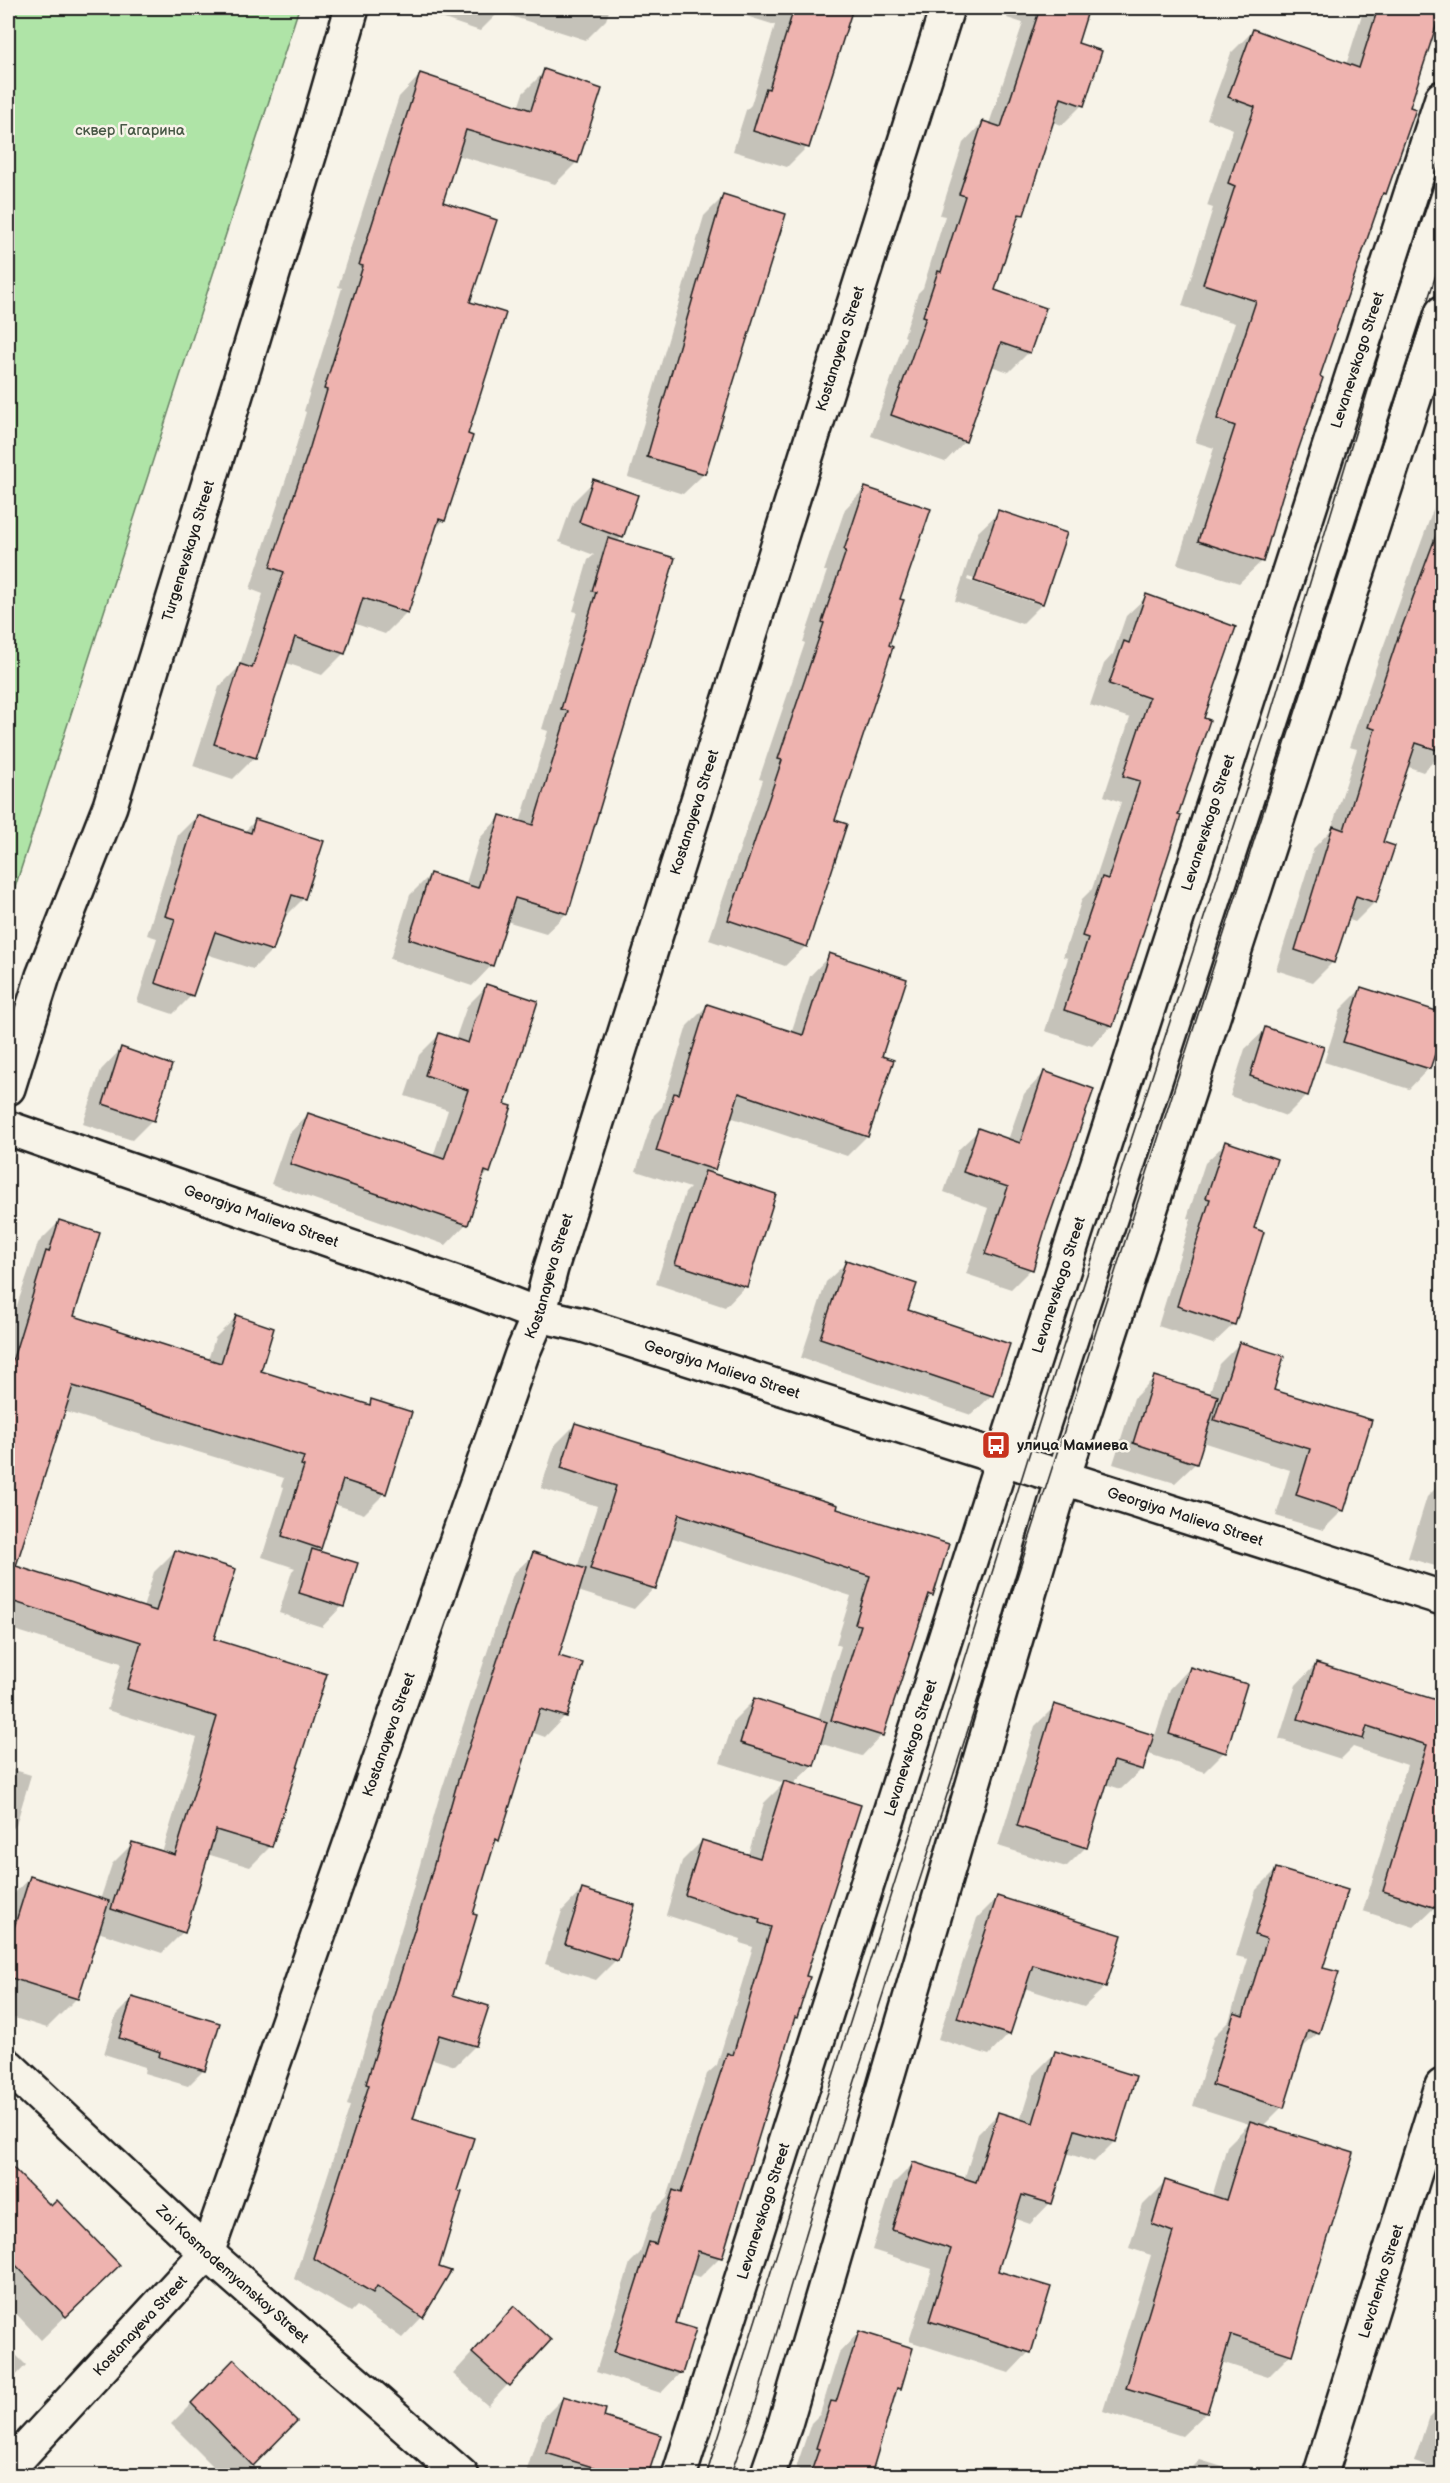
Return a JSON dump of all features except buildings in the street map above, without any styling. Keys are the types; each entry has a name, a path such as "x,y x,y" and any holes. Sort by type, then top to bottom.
{"street":[{"name":"Turgenevskaya Street","path":"8,1088 43,976 110,806 316,133 352,8"},
{"name":"Kostanayeva Street","path":"8,2469 207,2253 522,1354 539,1315 551,1268 947,8"},
{"name":"Levanevskogo Street","path":"679,2475 1003,1457 1443,98"},
{"path":"766,2475 788,2413 1063,1478 1443,314"},
{"name":"Georgiya Malieva Street","path":"8,1128 480,1292 539,1315 583,1325 1443,1598"},
{"name":"Zoi Kosmodemyanskoy Street","path":"8,2066 207,2253 462,2475"},
{"name":"Levchenko Street","path":"1320,2475 1443,2086"}],"green space":[{"name":"сквер Гагарина","path":"8,8 299,8 8,909"}],"tram line":[{"path":"706,2476 1054,1375 1264,735 1398,291 1442,162"},
{"path":"730,2476 754,2409 808,2227 1442,256"}],"place":[{"name":"улица Мамиева","path":"996,1445"}]}
